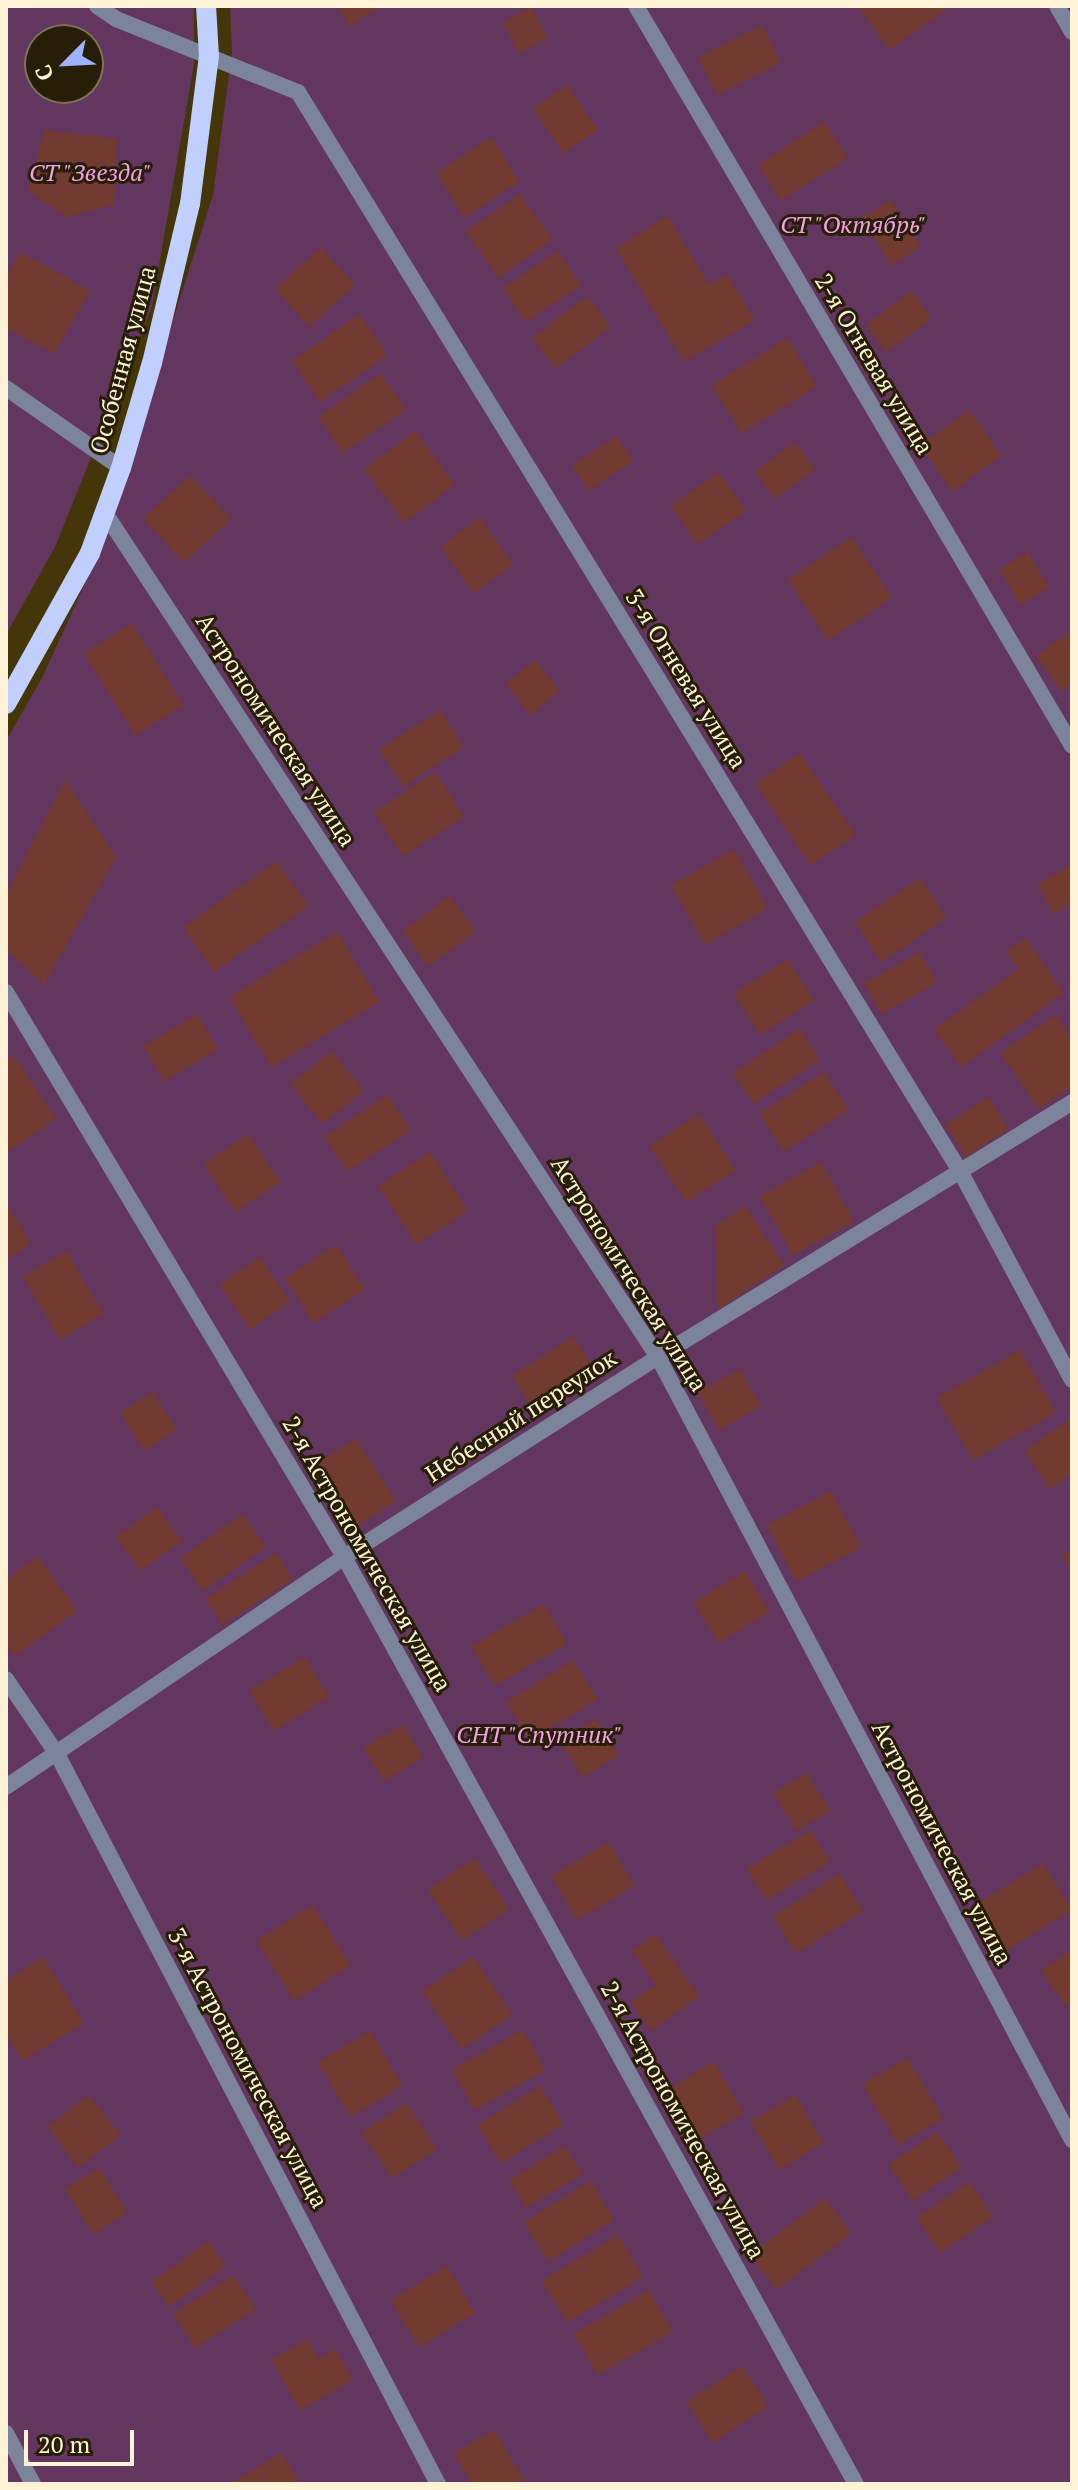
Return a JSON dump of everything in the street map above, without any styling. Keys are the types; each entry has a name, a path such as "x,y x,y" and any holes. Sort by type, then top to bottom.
{"main road":[{"name":"Особенная улица","path":"6,704 90,553 121,468 152,363 190,204 209,56 206,6"}],"lane":[{"name":"3-я Огневая улица","path":"97,6 116,19 298,92 960,1171 1072,1380"},
{"path":"1057,6 1072,32"},
{"name":"2-я Огневая улица","path":"643,8 1072,746"},
{"path":"6,388 121,468"},
{"name":"Астрономическая улица","path":"105,513 658,1357 1072,2140"},
{"name":"2-я Астрономическая улица","path":"6,992 344,1557 856,2484"},
{"name":"Небесный переулок","path":"6,1787 344,1557 658,1357 1072,1102"},
{"name":"3-я Астрономическая улица","path":"6,1679 57,1754 438,2484"},
{"path":"6,2433 33,2484"}],"green space":[{"name":"СТ \"Звезда\"","path":"6,6 194,6 194,64 152,306 55,547 6,635"},
{"name":"СНТ \"Спутник\"","path":"230,6 1072,6 1072,2484 6,2484 6,741 43,676 98,555 213,195 232,52"}],"building":[{"path":"337,6 381,6 350,26"},
{"path":"858,6 943,6 946,10 889,50"},
{"path":"531,7 548,38 519,54 502,23"},
{"path":"762,25 781,62 717,95 698,58"},
{"path":"567,85 598,129 564,153 533,109"},
{"path":"824,122 847,158 781,201 758,165"},
{"path":"44,130 117,139 114,205 66,217 28,191"},
{"path":"491,137 520,181 465,217 436,173"},
{"path":"520,194 552,240 498,278 466,232"},
{"path":"891,200 920,248 891,266 862,218"},
{"path":"668,216 709,285 727,275 755,320 684,362 616,248"},
{"path":"321,247 355,285 309,326 275,288"},
{"path":"558,251 581,285 525,322 502,288"},
{"path":"20,252 90,291 54,354 6,328 6,277"},
{"path":"912,291 932,319 886,352 866,325"},
{"path":"587,296 610,327 555,369 532,338"},
{"path":"359,314 388,355 321,402 292,361"},
{"path":"787,338 817,386 742,434 712,385"},
{"path":"381,373 406,409 343,453 318,417"},
{"path":"969,410 1002,455 953,491 920,446"},
{"path":"415,431 455,485 404,523 364,470"},
{"path":"617,436 633,461 588,491 572,465"},
{"path":"795,442 815,470 775,499 755,471"},
{"path":"719,472 746,511 698,544 671,506"},
{"path":"190,475 231,519 184,563 143,519"},
{"path":"480,518 514,564 474,593 440,547"},
{"path":"851,537 892,598 828,641 787,580"},
{"path":"1028,552 1049,587 1020,605 999,570"},
{"path":"132,623 183,705 135,735 84,653"},
{"path":"1072,630 1072,683 1061,691 1036,656"},
{"path":"535,660 560,691 531,715 505,684"},
{"path":"440,710 464,747 403,787 379,750"},
{"path":"800,753 855,835 811,865 755,783"},
{"path":"435,772 464,816 403,856 374,812"},
{"path":"65,780 116,857 44,985 6,950 6,894"},
{"path":"734,849 768,908 705,944 671,885"},
{"path":"277,861 309,906 214,972 183,927"},
{"path":"1072,864 1072,904 1053,915 1037,884"},
{"path":"920,878 947,918 881,962 855,922"},
{"path":"450,896 476,932 428,966 402,931"},
{"path":"337,932 379,1002 271,1067 229,997"},
{"path":"1025,938 1064,993 961,1067 934,1029 1019,969 1006,951"},
{"path":"920,952 937,983 881,1014 864,983"},
{"path":"788,959 814,1001 760,1034 734,993"},
{"path":"197,1014 218,1049 164,1082 143,1046"},
{"path":"1056,1015 1072,1039 1072,1086 1039,1109 1000,1053"},
{"path":"800,1029 820,1060 753,1104 733,1073"},
{"path":"332,1051 363,1091 322,1124 290,1084"},
{"path":"13,1055 56,1119 6,1153 6,1060"},
{"path":"824,1072 849,1110 784,1152 759,1114"},
{"path":"388,1095 411,1130 347,1172 324,1136"},
{"path":"988,1097 1009,1129 966,1157 945,1125"},
{"path":"699,1114 735,1170 686,1202 650,1146"},
{"path":"248,1134 280,1182 236,1212 203,1164"},
{"path":"430,1152 468,1211 416,1244 378,1186"},
{"path":"821,1162 854,1221 793,1255 760,1196"},
{"path":"6,1203 31,1244 6,1259"},
{"path":"745,1206 784,1265 717,1310 716,1226"},
{"path":"336,1245 365,1289 314,1323 285,1278"},
{"path":"67,1251 104,1314 59,1340 23,1276"},
{"path":"260,1257 290,1302 250,1329 219,1284"},
{"path":"573,1336 597,1373 536,1413 512,1376"},
{"path":"1020,1350 1056,1412 973,1460 937,1398"},
{"path":"740,1369 761,1407 719,1430 698,1392"},
{"path":"153,1392 177,1430 144,1451 120,1413"},
{"path":"1070,1419 1072,1474 1050,1489 1024,1451"},
{"path":"356,1438 396,1502 352,1529 313,1465"},
{"path":"831,1491 861,1548 797,1582 767,1525"},
{"path":"157,1507 182,1541 140,1571 116,1537"},
{"path":"243,1514 266,1547 203,1591 180,1558"},
{"path":"1072,1548 1072,1571 1062,1555"},
{"path":"276,1553 293,1579 222,1625 206,1599"},
{"path":"38,1556 77,1611 15,1656 6,1643 6,1580"},
{"path":"745,1571 770,1612 718,1643 694,1602"},
{"path":"544,1604 567,1644 494,1686 471,1646"},
{"path":"305,1657 329,1697 273,1731 249,1690"},
{"path":"573,1660 597,1699 530,1741 506,1702"},
{"path":"596,1719 618,1756 582,1777 560,1741"},
{"path":"403,1724 423,1757 384,1781 364,1748"},
{"path":"807,1773 830,1811 796,1831 774,1793"},
{"path":"811,1830 830,1862 766,1900 747,1869"},
{"path":"609,1842 634,1886 576,1920 551,1876"},
{"path":"475,1858 509,1909 462,1940 428,1890"},
{"path":"1043,1863 1072,1910 1005,1952 976,1905"},
{"path":"840,1874 863,1911 795,1954 772,1916"},
{"path":"313,1905 351,1965 294,2001 256,1941"},
{"path":"655,1934 699,1996 651,2031 631,2002 656,1985 632,1950"},
{"path":"1072,1949 1072,2001 1065,2006 1041,1970"},
{"path":"43,1957 84,2023 23,2061 6,2035 6,1981"},
{"path":"473,1957 512,2015 462,2049 422,1991"},
{"path":"523,2030 545,2070 474,2110 452,2069"},
{"path":"370,2031 403,2086 351,2117 318,2062"},
{"path":"907,2058 943,2118 898,2145 862,2085"},
{"path":"714,2062 744,2113 699,2139 670,2088"},
{"path":"540,2086 564,2124 501,2163 477,2125"},
{"path":"89,2095 120,2135 79,2168 47,2128"},
{"path":"795,2095 824,2143 779,2170 750,2122"},
{"path":"407,2103 437,2149 392,2179 362,2132"},
{"path":"938,2132 961,2168 912,2200 889,2164"},
{"path":"565,2146 582,2174 526,2208 509,2179"},
{"path":"99,2168 127,2213 93,2234 65,2189"},
{"path":"590,2181 614,2220 548,2261 524,2222"},
{"path":"970,2182 993,2217 940,2253 917,2218"},
{"path":"825,2198 851,2233 776,2290 750,2255"},
{"path":"618,2235 643,2277 567,2323 542,2281"},
{"path":"208,2241 226,2266 170,2307 151,2282"},
{"path":"447,2266 475,2313 419,2347 390,2300"},
{"path":"234,2275 256,2310 195,2348 173,2313"},
{"path":"649,2290 673,2332 598,2375 574,2334"},
{"path":"307,2339 319,2359 335,2349 353,2380 300,2410 271,2360"},
{"path":"742,2366 768,2406 713,2442 687,2402"},
{"path":"494,2430 526,2484 472,2484 454,2453"},
{"path":"282,2453 300,2484 236,2484 234,2481"}],"park label":[{"name":"СТ \"Октябрь\"","path":"853,225"}]}
